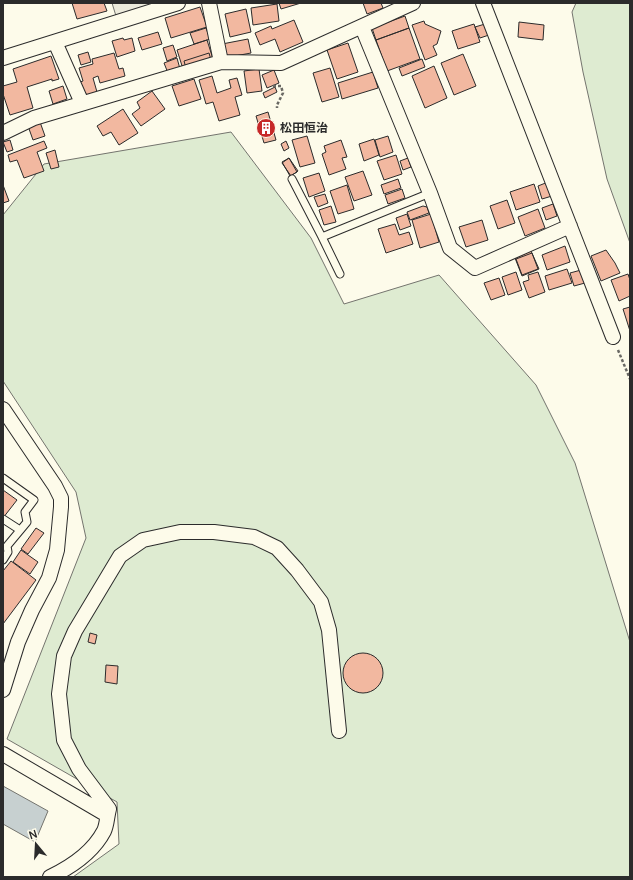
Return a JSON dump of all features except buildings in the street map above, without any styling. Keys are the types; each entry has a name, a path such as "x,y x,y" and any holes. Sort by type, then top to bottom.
{"street":[{"path":"3,58 178,3"},
{"path":"209,3 220,62"},
{"path":"3,133 34,118 220,62 266,68 282,63 413,3"},
{"path":"483,3 613,336"},
{"path":"362,27 430,193 450,248 475,268 570,226"},
{"path":"55,42 82,103"},
{"path":"3,409 55,486 61,498 61,507 57,550 49,578 32,610 18,642 3,690"},
{"path":"50,877 69,868 91,849 105,830 109,809 79,769 64,740 59,694 64,656 75,631 120,556 143,540 180,532 214,532 254,537 277,548 297,570 321,602 329,630 339,731"},
{"path":"3,754 108,815"}],"lane":[{"path":"292,179 340,274"},
{"path":"322,237 430,193"},
{"path":"3,478 34,500 25,512 27,522 5,544 8,552 3,560"},
{"path":"3,519 20,530"}],"path":[{"path":"273,86 281,86 283,93 277,108"},
{"path":"613,336 630,379"}],"green space":[{"path":"576,3 630,3 630,243 607,179 583,72 572,12"},
{"path":"231,132 311,238 344,304 439,275 536,385 575,463 630,642 630,877 73,877 119,844 117,802 7,739 86,538 76,492 3,381 3,215 44,164"}],"shaded area":[{"path":"112,3 157,3 116,16"},
{"path":"3,786 48,811 35,842 3,824"}],"place":[{"name":"松田恒治","path":"266,128"}]}
